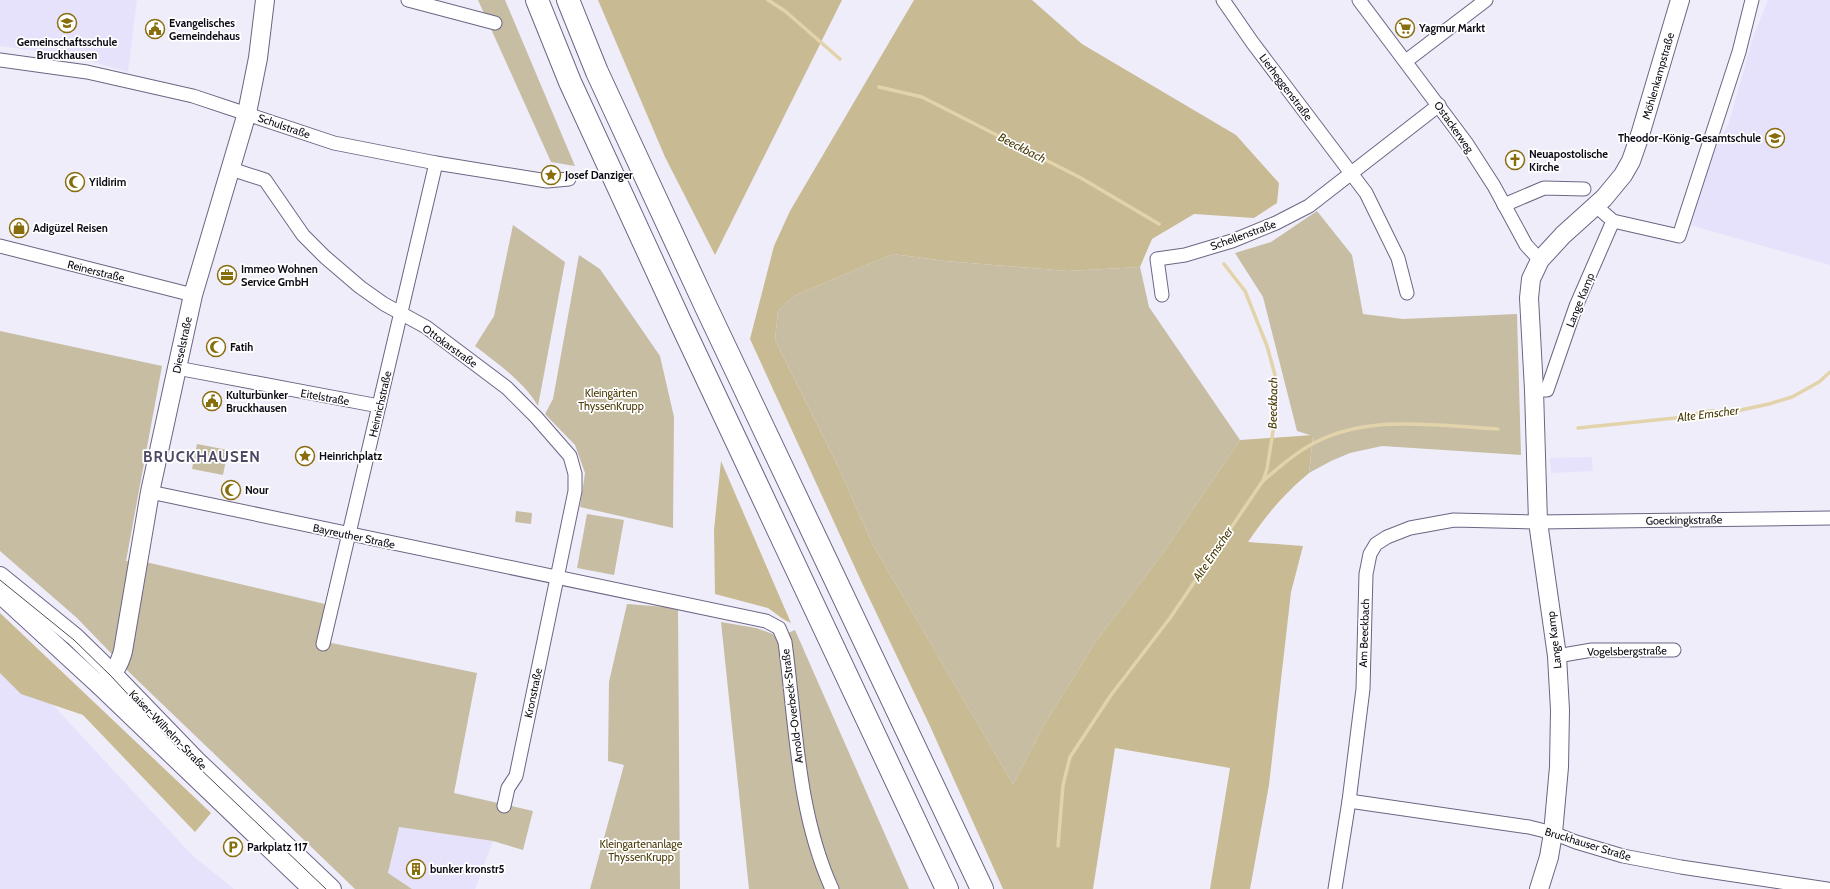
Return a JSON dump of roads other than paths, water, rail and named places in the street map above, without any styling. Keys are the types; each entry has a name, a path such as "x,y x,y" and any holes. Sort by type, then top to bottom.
{"highway":[{"path":"537,0 570,82 679,319 947,889"},
{"path":"568,0 597,72 700,294 982,889"}],"street":[{"name":"Dieselstraße","path":"100,686 113,674 120,663 123,651 150,492 176,368 192,295 247,113 258,58 265,0"},
{"path":"408,0 495,23"},
{"name":"Lierheggenstraße","path":"1223,0 1256,48 1352,173"},
{"name":"Ostackerweg","path":"1359,0 1467,144 1526,245 1540,260"},
{"path":"1406,61 1486,0"},
{"name":"Möhlenkampstraße","path":"1540,260 1563,235 1596,206 1623,175 1631,161 1680,0"},
{"path":"1596,206 1613,221 1679,236 1739,52 1752,0"},
{"name":"Schulstraße","path":"0,60 87,72 193,96 334,143 436,164 547,180 569,179"},
{"name":"Schellenstraße","path":"1162,294 1157,259 1185,255 1232,241 1276,223 1309,206 1439,105"},
{"name":"Heinrichstraße","path":"323,644 436,164"},
{"name":"Ottokarstraße","path":"231,169 265,180 303,235 324,257 360,287 401,314 426,327 507,388 536,417 570,456 576,474 575,491 557,578"},
{"path":"1352,173 1366,193 1398,258 1407,293"},
{"path":"1504,205 1544,188 1584,189"},
{"name":"Lange Kamp","path":"1534,390 1546,390 1576,306 1613,221"},
{"name":"Reinerstraße","path":"0,246 192,295"},
{"name":"Lange Kamp","path":"1539,889 1549,857 1554,833 1559,767 1560,710 1557,656 1538,522 1534,390 1529,298 1531,280 1540,260"},
{"name":"Eitelstraße","path":"176,368 379,406"},
{"name":"Bayreuther Straße","path":"150,492 557,578"},
{"name":"Goeckingkstraße","path":"1538,522 1830,518"},
{"name":"Am Beeckbach","path":"1335,889 1349,801 1363,689 1366,574 1370,554 1376,544 1387,537 1410,528 1454,520 1538,522"},
{"name":"Kaiser-Wilhelm-Straße","path":"0,576 75,637 196,760 332,889"},
{"name":"Kronstraße","path":"504,806 508,788 516,776 557,578"},
{"name":"Arnold-Overbeck-Straße","path":"557,578 766,621 779,628 785,642 802,784 824,871 832,889"},
{"name":"Kaiser-Wilhelm-Straße","path":"0,594 100,686 312,889"},
{"name":"Vogelsbergstraße","path":"1557,656 1592,650 1674,650"},
{"name":"Bruckhauser Straße","path":"1349,801 1529,827 1554,833 1576,842 1623,856 1681,867 1827,889"}],"waterway":[{"name":"Beeckbach","path":"768,0 785,11 840,59"},
{"name":"Beeckbach","path":"879,87 922,97 1081,178 1159,224"},
{"name":"Beeckbach","path":"1224,264 1245,291 1267,346 1275,375 1274,425 1267,469 1263,481"},
{"name":"Alte Emscher","path":"1578,428 1675,418 1709,411 1741,410 1769,404 1792,397 1819,382 1830,372"},
{"name":"Alte Emscher","path":"1058,846 1063,785 1070,757 1111,695 1170,618 1262,482 1301,450 1337,433 1382,425 1406,424 1429,424 1498,429"}],"tram line":[{"path":"0,580 74,640 111,676 174,744 326,889"}],"place":[{"name":"Gemeinschaftsschule Bruckhausen","path":"67,23"},
{"name":"Yagmur Markt","path":"1405,28"},
{"name":"Evangelisches Gemeindehaus","path":"155,29"},
{"name":"Theodor-König-Gesamtschule","path":"1775,138"},
{"name":"Neuapostolische Kirche","path":"1515,160"},
{"name":"Josef Danziger","path":"551,175"},
{"name":"Yildirim","path":"75,182"},
{"name":"Adigüzel Reisen","path":"19,228"},
{"name":"Immeo Wohnen Service GmbH","path":"227,275"},
{"name":"Fatih","path":"216,347"},
{"name":"Kulturbunker Bruckhausen","path":"212,401"},
{"name":"Heinrichplatz","path":"305,456"},
{"name":"Nour","path":"231,490"},
{"name":"Parkplatz 117","path":"233,847"},
{"name":"bunker kronstr5","path":"416,869"}],"district":[{"name":"BRUCKHAUSEN","path":"202,457"}],"park label":[{"name":"Kleingärten ThyssenKrupp","path":"611,399"},
{"name":"Kleingartenanlage ThyssenKrupp","path":"641,850"}]}
